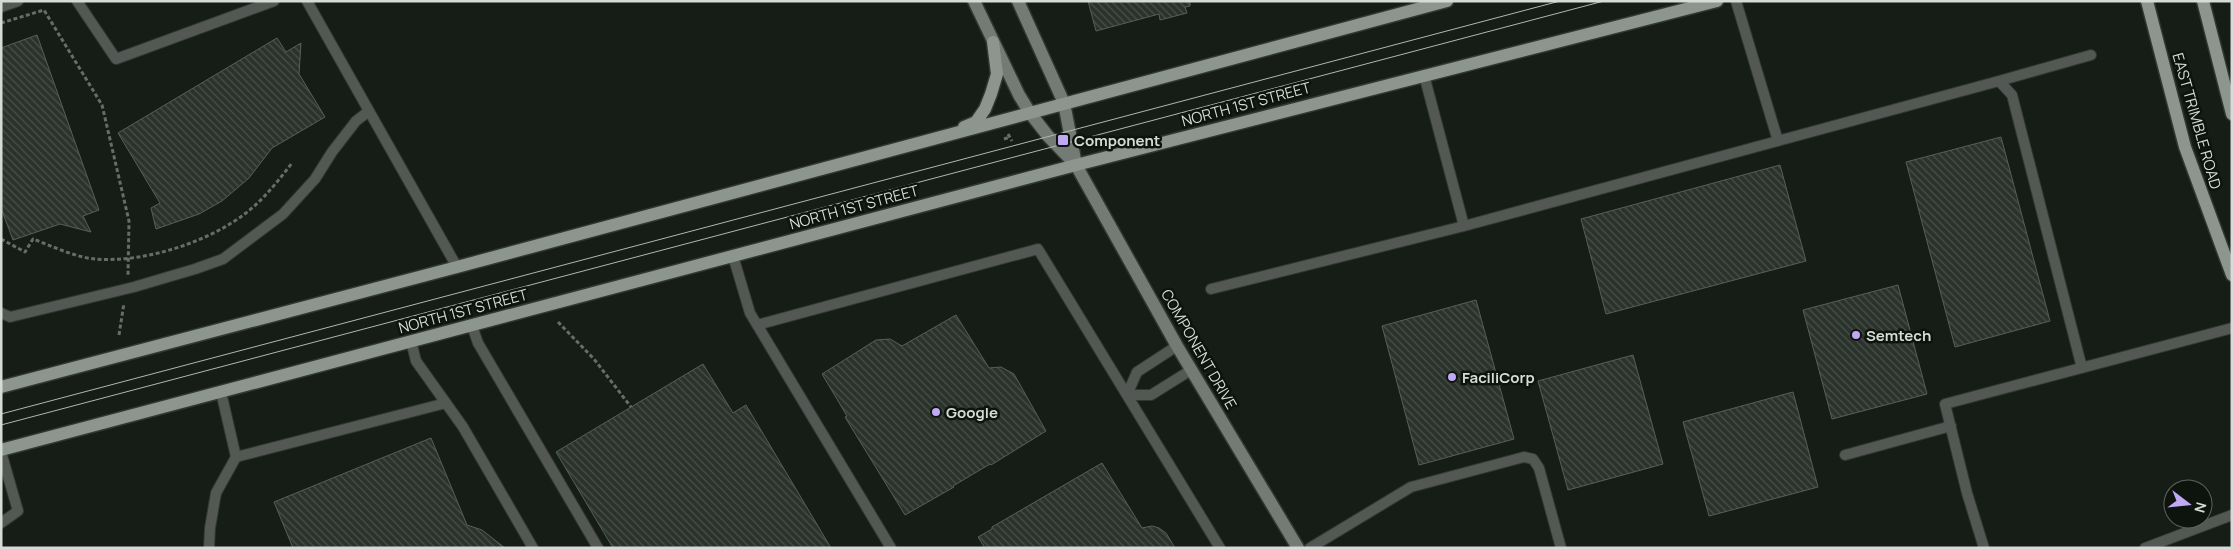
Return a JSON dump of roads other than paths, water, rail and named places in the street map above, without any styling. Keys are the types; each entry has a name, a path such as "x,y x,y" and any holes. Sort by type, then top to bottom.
{"main road":[{"path":"1,387 457,267 1447,1"},
{"name":"NORTH 1ST STREET","path":"1,451 1076,165 1717,1"},
{"name":"EAST TRIMBLE ROAD","path":"2147,1 2185,147 2232,275"},
{"path":"2203,1 2232,114"},
{"path":"936,138 976,122 985,109 997,74 993,42"}],"street":[{"name":"COMPONENT DRIVE","path":"974,1 1030,113 1048,136 1076,165 1177,346 1298,548"},
{"name":"COMPONENT DRIVE","path":"1018,1 1064,103 1076,165"}],"lane":[{"path":"1,7 18,1"},
{"path":"77,1 116,59 274,1"},
{"path":"307,1 457,267"},
{"path":"1736,1 1778,141"},
{"path":"1211,289 1464,226 2092,55"},
{"path":"1424,75 1464,226"},
{"path":"1998,81 2012,95 2082,368"},
{"path":"1,313 10,317 195,270 224,259 283,214 315,179 332,152 356,121 369,111"},
{"path":"757,324 1038,249 1220,548"},
{"path":"733,256 750,313 891,548"},
{"path":"472,326 478,343 598,548"},
{"path":"1984,548 1967,493 1945,404 2232,328"},
{"path":"411,341 416,361 463,427 533,548"},
{"path":"1127,395 1136,372 1177,346"},
{"path":"1127,395 1152,396 1191,370"},
{"path":"209,548 210,528 216,493 236,457 221,392"},
{"path":"236,457 446,403"},
{"path":"1845,455 1951,426"},
{"path":"1,451 18,512 1,523"},
{"path":"1310,548 1411,487 1524,457 1533,459 1539,468 1560,548"},
{"path":"2146,548 2232,515"}],"tram line":[{"path":"1,414 1560,1"},
{"path":"1,425 1604,1"}],"place":[{"name":"Component","path":"1063,140"},
{"name":"Semtech","path":"1856,335"},
{"name":"FaciliCorp","path":"1452,377"},
{"name":"Google","path":"936,412"}]}
